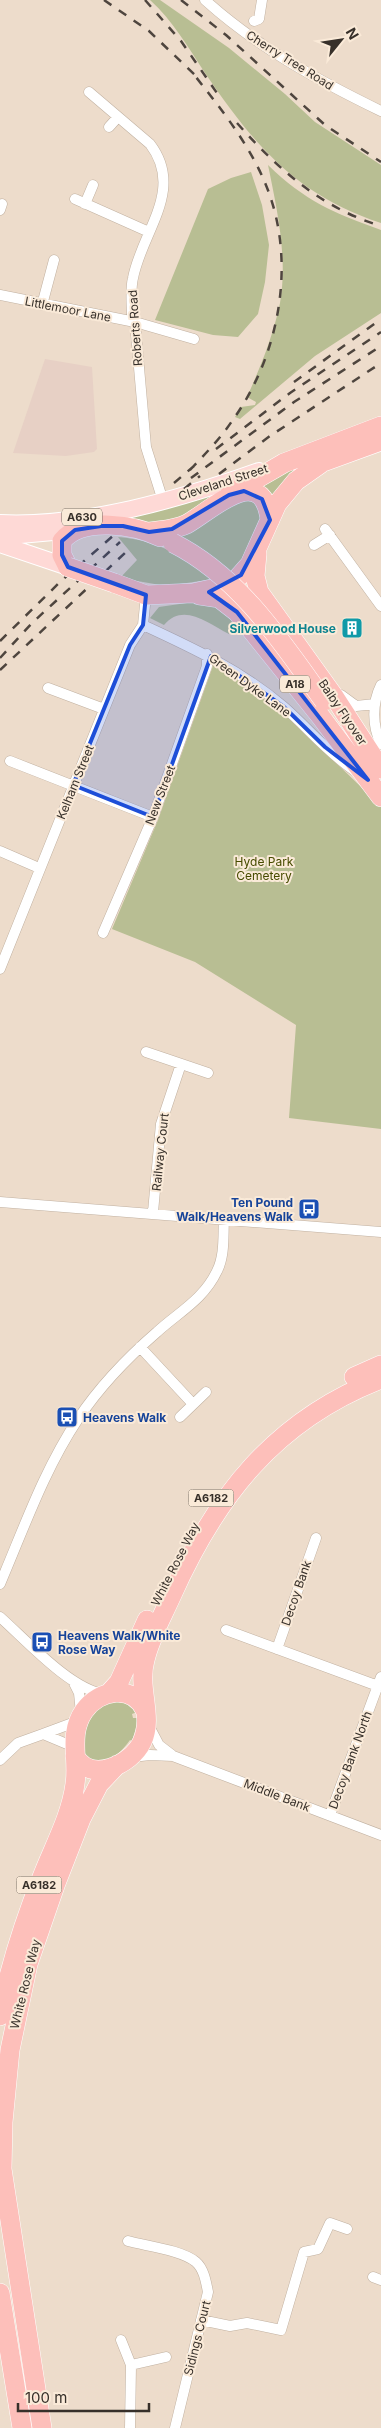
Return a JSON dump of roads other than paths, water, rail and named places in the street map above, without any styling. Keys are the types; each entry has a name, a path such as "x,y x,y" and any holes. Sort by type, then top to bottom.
{"highway":[{"name":"Cleveland Street","path":"228,495 284,463 381,426"},
{"path":"270,520 286,491 312,468 334,457 381,441"},
{"name":"Balby Flyover","path":"68,567 146,595 193,594 235,581 250,564 270,520 266,504 258,494 244,491 228,495 181,526 149,532"},
{"name":"Balby Flyover","path":"75,530 123,526 149,532 197,555 216,569 260,616 377,776"},
{"name":"A630","path":"68,567 62,555 62,541 75,530"},
{"name":"Balby Flyover","path":"257,550 255,576 259,592 295,642 377,776"},
{"name":"A18","path":"193,594 219,598 237,612 321,717 377,776 381,797"},
{"name":"White Rose Way","path":"0,2016 16,1953 40,1880 72,1801 76,1783 75,1751 79,1719 89,1704 108,1693 119,1682 178,1554 206,1505 235,1468 267,1434 302,1407 340,1384 381,1365"},
{"name":"White Rose Way","path":"42,2428 2,2169 3,2122 9,2059 28,1964 56,1883 81,1819 99,1784 142,1743 146,1716 142,1676 145,1660 190,1556 218,1508 261,1457 299,1423 350,1392 381,1379"},
{"path":"108,1693 130,1694 138,1698 146,1716"},
{"path":"75,1751 84,1767 94,1770 123,1762"},
{"path":"0,2293 22,2428"}],"main road":[{"name":"Cleveland Street","path":"162,501 217,486 284,463"},
{"name":"A630","path":"0,523 66,520 162,501"},
{"name":"Balby Flyover","path":"0,532 20,535 75,530"},
{"path":"0,544 68,567"}],"street":[{"name":"Cherry Tree Road","path":"205,0 238,26 317,80 381,110"},
{"path":"254,21 259,19 262,0"},
{"name":"Roberts Road","path":"89,92 150,144 162,166 164,176 163,199 132,280 132,317 135,322 146,447 162,501"},
{"path":"109,127 118,117"},
{"path":"85,204 93,185"},
{"path":"75,199 149,232"},
{"path":"42,304 54,260"},
{"name":"Littlemoor Lane","path":"0,295 135,322 194,339"},
{"path":"314,545 328,532 381,606"},
{"name":"Kelham Street","path":"0,969 130,645 143,625 146,617 146,595"},
{"name":"Green Dyke Lane","path":"143,625 207,654 284,707 326,748 377,776"},
{"path":"295,642 350,704 365,706 375,704"},
{"name":"New Street","path":"103,933 153,817 207,666 207,654"},
{"path":"381,685 375,704 375,727 381,744"},
{"path":"48,688 104,709"},
{"path":"10,761 153,817"},
{"path":"0,851 40,868"},
{"path":"146,1052 208,1072"},
{"name":"Railway Court","path":"154,1212 161,1124 180,1064"},
{"path":"0,1202 154,1212 381,1232"},
{"path":"0,1584 59,1451 93,1399 140,1347 206,1292 218,1269 222,1255 224,1218"},
{"path":"140,1347 193,1404"},
{"path":"180,1417 206,1392"},
{"name":"Decoy Bank","path":"277,1648 316,1538"},
{"path":"0,1617 74,1683 94,1692 108,1693"},
{"path":"226,1630 379,1681"},
{"name":"Decoy Bank North","path":"330,1815 379,1681"},
{"path":"0,1760 18,1743 79,1719 79,1693 74,1683"},
{"name":"Middle Bank","path":"146,1716 153,1736 159,1745 173,1756"},
{"path":"43,1734 75,1751"},
{"name":"Middle Bank","path":"123,1762 150,1754 173,1756 381,1835"},
{"path":"201,2320 230,2326 247,2323 281,2330 304,2252 318,2250 330,2223 347,2229"},
{"name":"Sidings Court","path":"128,2241 185,2255 197,2263 205,2277 208,2292 175,2428"},
{"path":"121,2340 130,2365 130,2428"},
{"name":"Sidings Court","path":"130,2365 166,2358"}],"railway":[{"path":"104,0 149,31 196,76"},
{"path":"145,0 181,41 219,96"},
{"path":"181,0 226,35 325,125 381,162"},
{"path":"190,470 227,428 248,396 261,369 271,341 278,312 281,281 281,251 277,222 262,176 235,130 192,72"},
{"path":"237,123 268,156 320,198 339,209 381,226"},
{"path":"294,382 381,319"},
{"path":"216,449 290,393 381,332"},
{"path":"191,478 294,402 381,346"},
{"path":"219,474 270,436 381,363"},
{"path":"174,483 194,466"},
{"path":"184,489 200,476"},
{"path":"0,641 60,582 114,535"},
{"path":"0,658 32,623 120,542"},
{"path":"0,670 126,552"}],"place":[{"name":"Silverwood House","path":"352,628"},
{"name":"Ten Pound Walk/Heavens Walk","path":"309,1209"},
{"name":"Heavens Walk","path":"67,1417"},
{"name":"Heavens Walk/White Rose Way","path":"42,1642"}],"park label":[{"name":"Hyde Park Cemetery","path":"264,868"}]}
